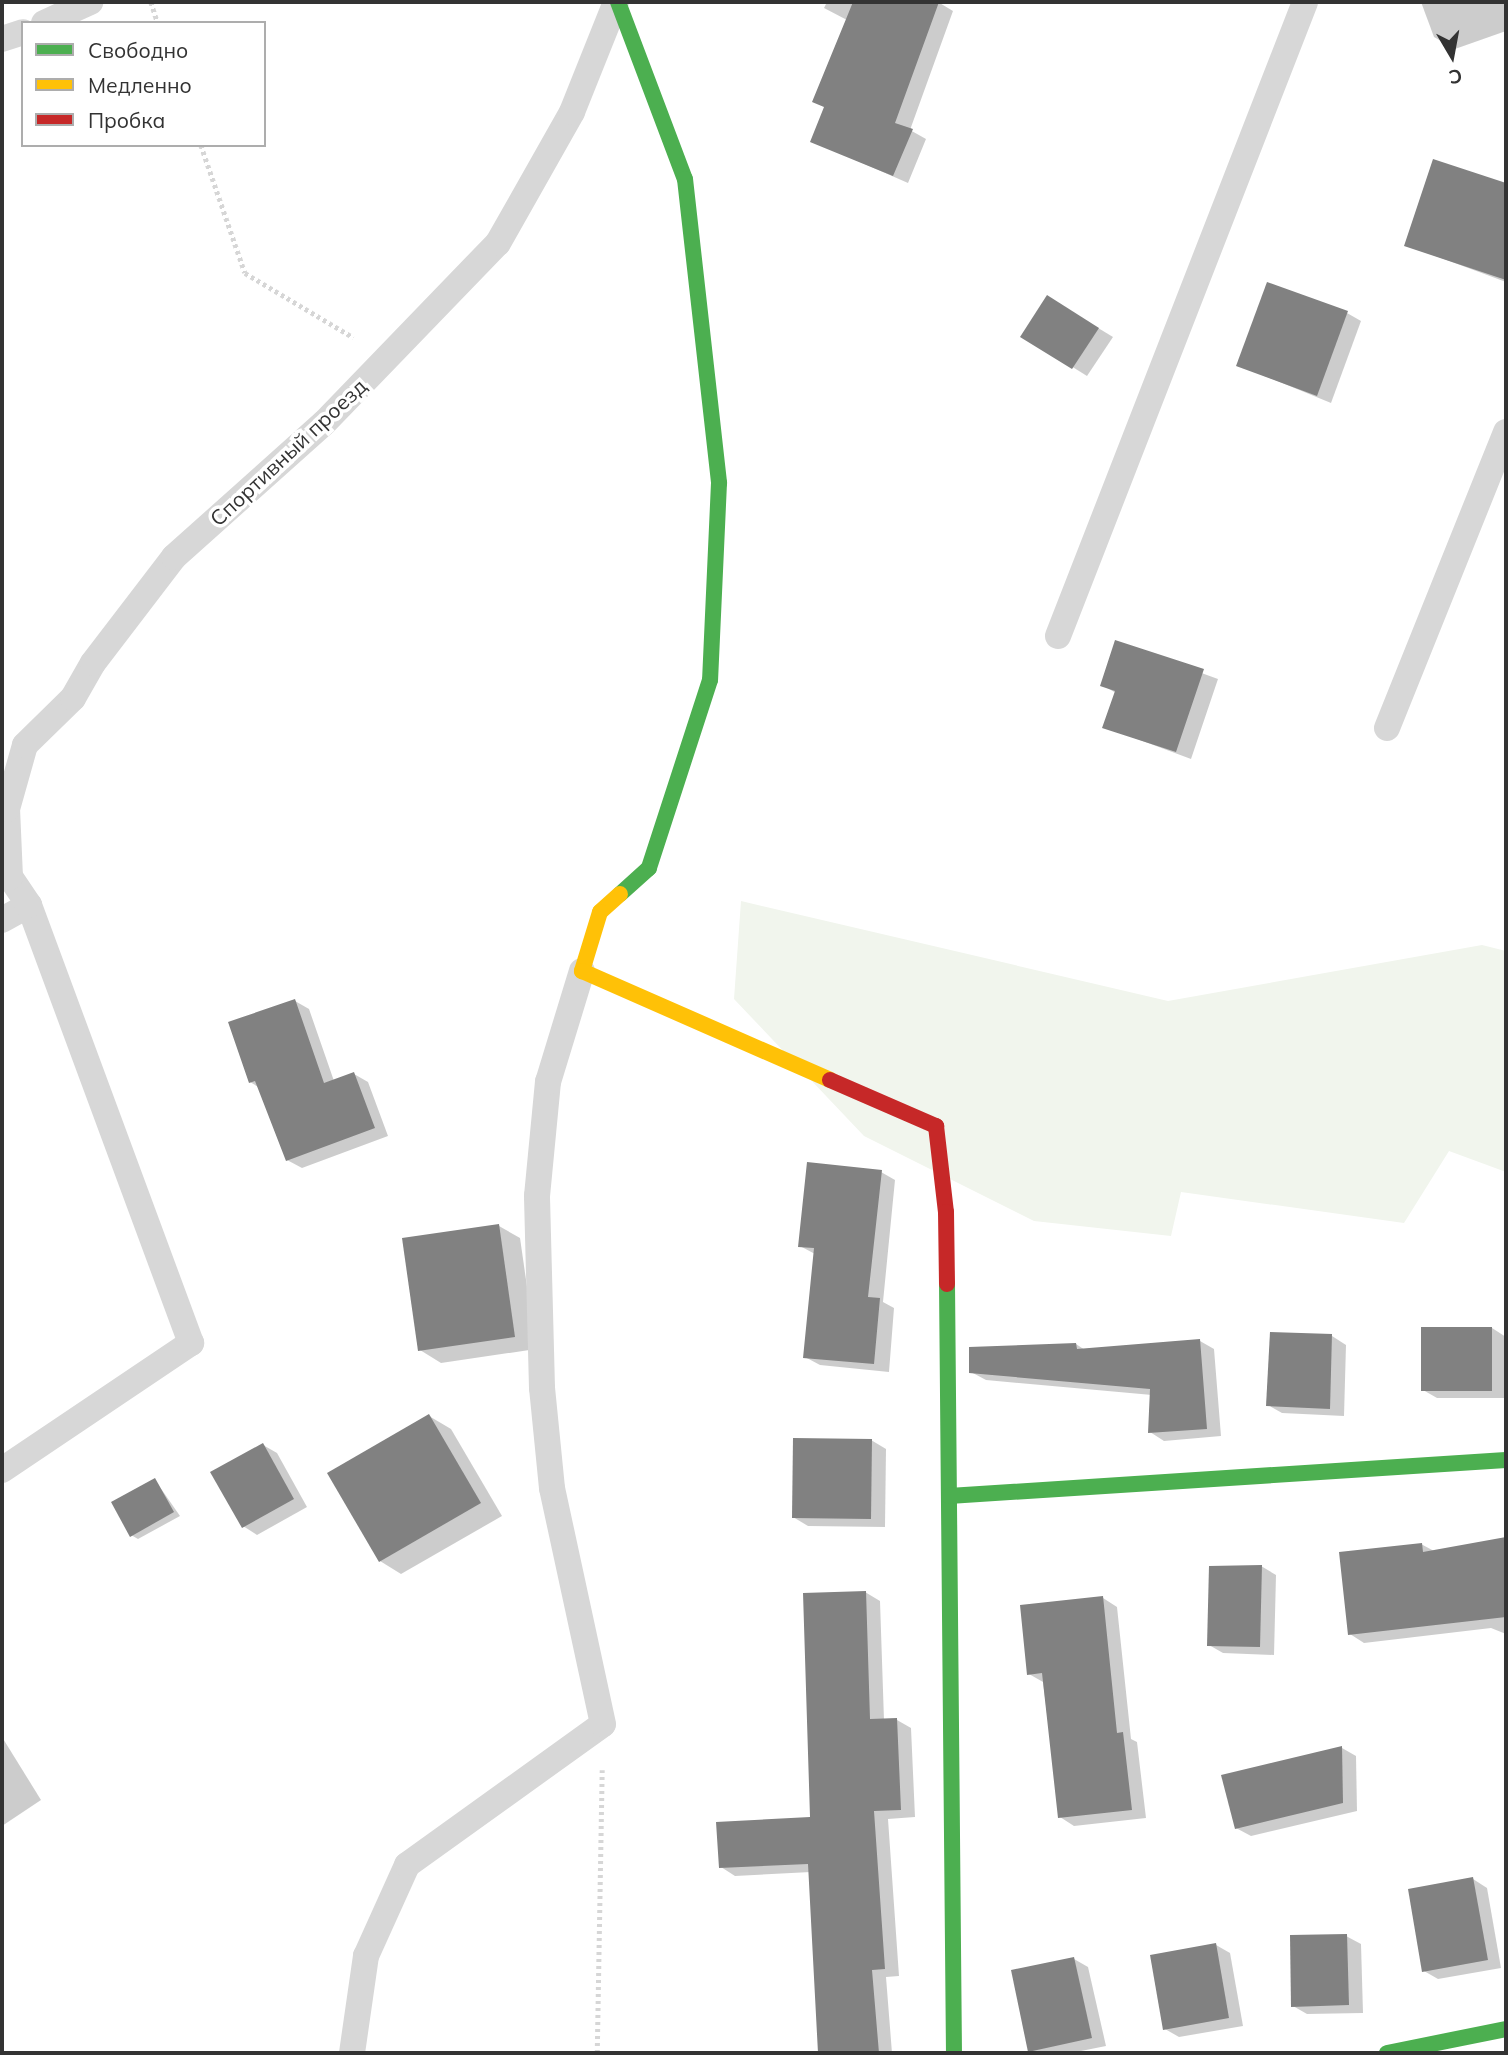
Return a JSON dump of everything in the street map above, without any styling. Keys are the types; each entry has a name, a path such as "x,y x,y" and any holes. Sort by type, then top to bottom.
{"street":[{"path":"617,2 685,179 719,484 710,680 649,868 600,912 582,971 936,1126 946,1212 954,2053"},
{"path":"949,1496 1506,1460"},
{"path":"1387,2053 1506,2029"}],"lane":[{"path":"48,21 90,2"},
{"name":"Спортивный проезд","path":"2,1470 191,1343 29,905 10,877 7,809 25,744 73,698 93,663 174,557 324,423 498,243 572,112 617,2"},
{"path":"1058,636 1305,2"},
{"path":"2,39 21,33"},
{"path":"1387,727 1506,432"},
{"path":"2,920 29,905"},
{"path":"352,2053 366,1956 407,1865 603,1724 552,1488 542,1388 537,1196 548,1082 582,971"}],"path":[{"path":"151,2 157,21"},
{"path":"202,147 245,273 387,358"},
{"path":"597,2053 603,1724"}],"shaded area":[{"path":"741,901 1168,1001 1482,945 1506,951 1506,1172 1449,1151 1404,1223 1181,1192 1171,1236 1034,1221 864,1136 734,999"}],"building":[{"path":"853,2 939,2 895,123 913,129 893,176 810,142 824,107 812,102"},
{"path":"1433,159 1506,183 1506,280 1404,246"},
{"path":"1267,282 1348,311 1317,396 1236,366"},
{"path":"1047,295 1099,328 1072,369 1020,337"},
{"path":"1115,640 1204,669 1176,752 1102,728 1115,691 1100,686"},
{"path":"295,999 324,1083 354,1072 375,1128 286,1161 255,1081 249,1083 228,1022"},
{"path":"807,1162 882,1170 868,1297 880,1298 874,1364 803,1358 814,1248 798,1247"},
{"path":"499,1224 515,1337 418,1351 402,1238"},
{"path":"1421,1327 1492,1327 1492,1391 1421,1391"},
{"path":"1270,1332 1332,1334 1330,1409 1266,1406"},
{"path":"1200,1339 1207,1429 1148,1433 1150,1389 969,1373 969,1347 1076,1343 1077,1349"},
{"path":"429,1414 481,1503 379,1562 327,1473"},
{"path":"793,1438 872,1439 871,1519 792,1518"},
{"path":"263,1443 294,1499 242,1528 210,1472"},
{"path":"155,1478 174,1512 130,1537 111,1502"},
{"path":"1506,1537 1506,1617 1348,1635 1339,1552 1422,1543 1423,1552"},
{"path":"1262,1565 1260,1647 1207,1646 1209,1566"},
{"path":"866,1591 870,1719 897,1718 901,1810 874,1811 885,1969 872,1970 879,2053 818,2053 808,1864 719,1868 716,1822 810,1817 803,1593"},
{"path":"1103,1596 1117,1733 1123,1732 1132,1810 1058,1818 1042,1673 1027,1675 1020,1605"},
{"path":"1342,1746 1343,1803 1235,1829 1221,1775"},
{"path":"1473,1877 1488,1960 1422,1972 1408,1889"},
{"path":"1347,1934 1349,2005 1291,2007 1290,1935"},
{"path":"1216,1943 1229,2018 1163,2030 1150,1955"},
{"path":"1074,1957 1092,2038 1028,2052 1011,1970"}],"traffic: fast":[{"path":"618,2 685,179 719,483 710,680 649,868 620,894"},
{"path":"947,1284 954,2053"},
{"path":"949,1496 1506,1460"},
{"path":"1387,2053 1506,2029"}],"traffic: slow":[{"path":"620,894 600,912 582,971 830,1080"}],"traffic: jam":[{"path":"830,1080 936,1126 946,1212 947,1284"}]}
